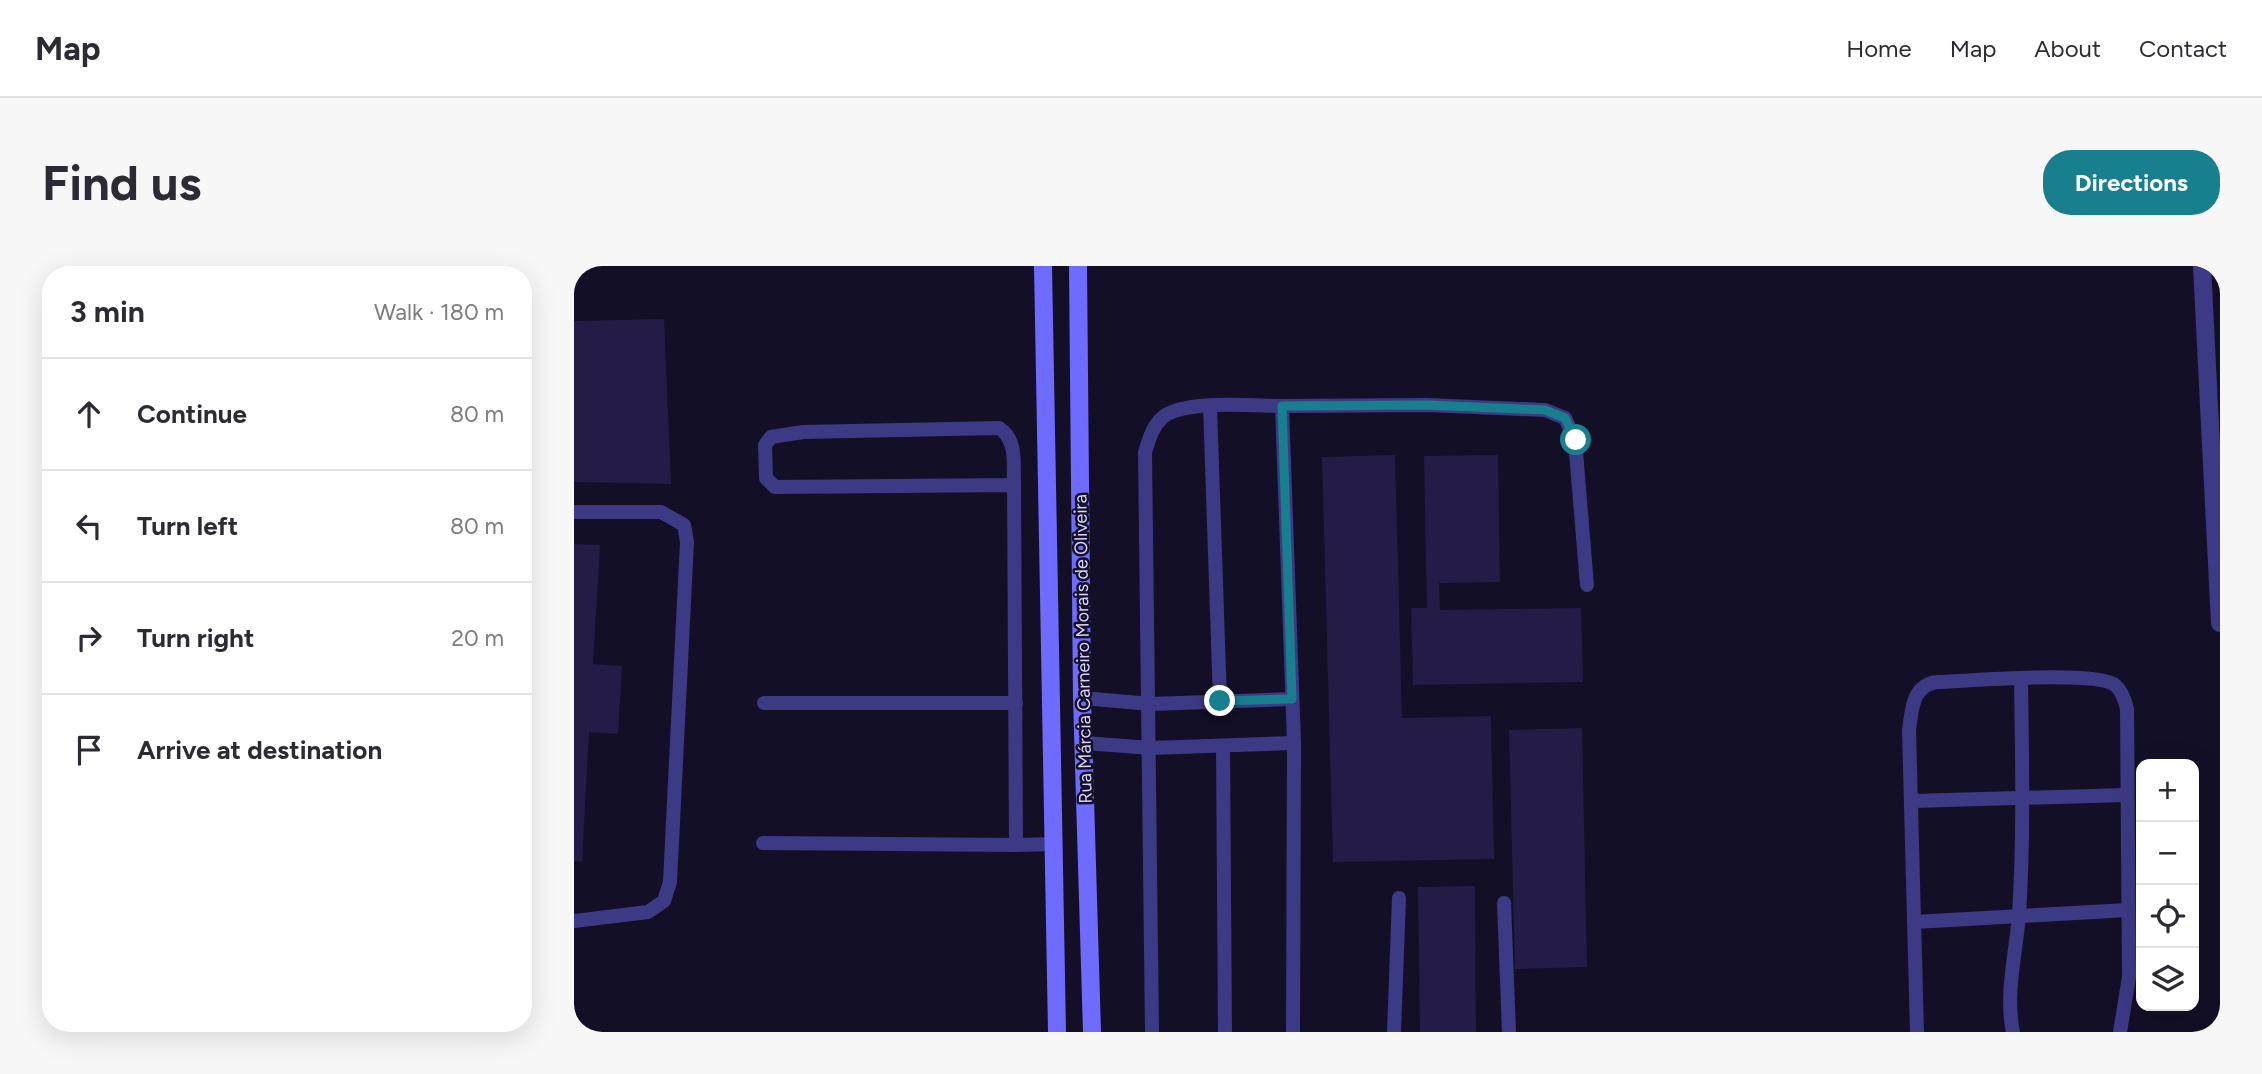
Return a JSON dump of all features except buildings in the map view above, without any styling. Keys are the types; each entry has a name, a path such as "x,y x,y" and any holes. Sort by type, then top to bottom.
{"street":[{"name":"Rua Márcia Carneiro Morais de Oliveira","path":"1043,266 1057,1032"},
{"name":"Rua Márcia Carneiro Morais de Oliveira","path":"1078,266 1082,698 1092,1032"},
{"path":"2202,266 2215,459 2220,623"}],"lane":[{"path":"1152,1032 1151,704 1146,452 1152,430 1162,417 1174,410 1210,406 1427,405 1545,410 1565,418 1576,440 1587,585"},
{"path":"1210,406 1220,701"},
{"path":"1282,406 1294,743 1293,1032"},
{"path":"1014,485 775,487 766,478 765,445 771,437 782,433 999,428 1007,433 1013,446 1014,485 1016,845"},
{"path":"574,512 661,512 684,526 687,542 670,881 664,901 648,912 574,921"},
{"path":"2013,1032 2011,997 2019,914 2022,796 2021,679"},
{"path":"1917,1032 1909,730 1913,702 1922,687 1937,682 2021,679 2102,680 2121,692 2129,729 2127,1001 2120,1032"},
{"path":"1082,698 1151,704 1292,699"},
{"path":"764,703 1016,703"},
{"path":"1085,743 1151,748 1294,743"},
{"path":"1223,747 1224,1032"},
{"path":"1912,801 2127,794"},
{"path":"763,843 1053,844"},
{"path":"1394,1032 1399,898"},
{"path":"1504,903 1509,1032"},
{"path":"1914,922 2019,914 2128,910"}],"route":[{"path":"1220,701 1292,699 1282,406 1427,405 1545,410 1565,418 1576,440"}]}
